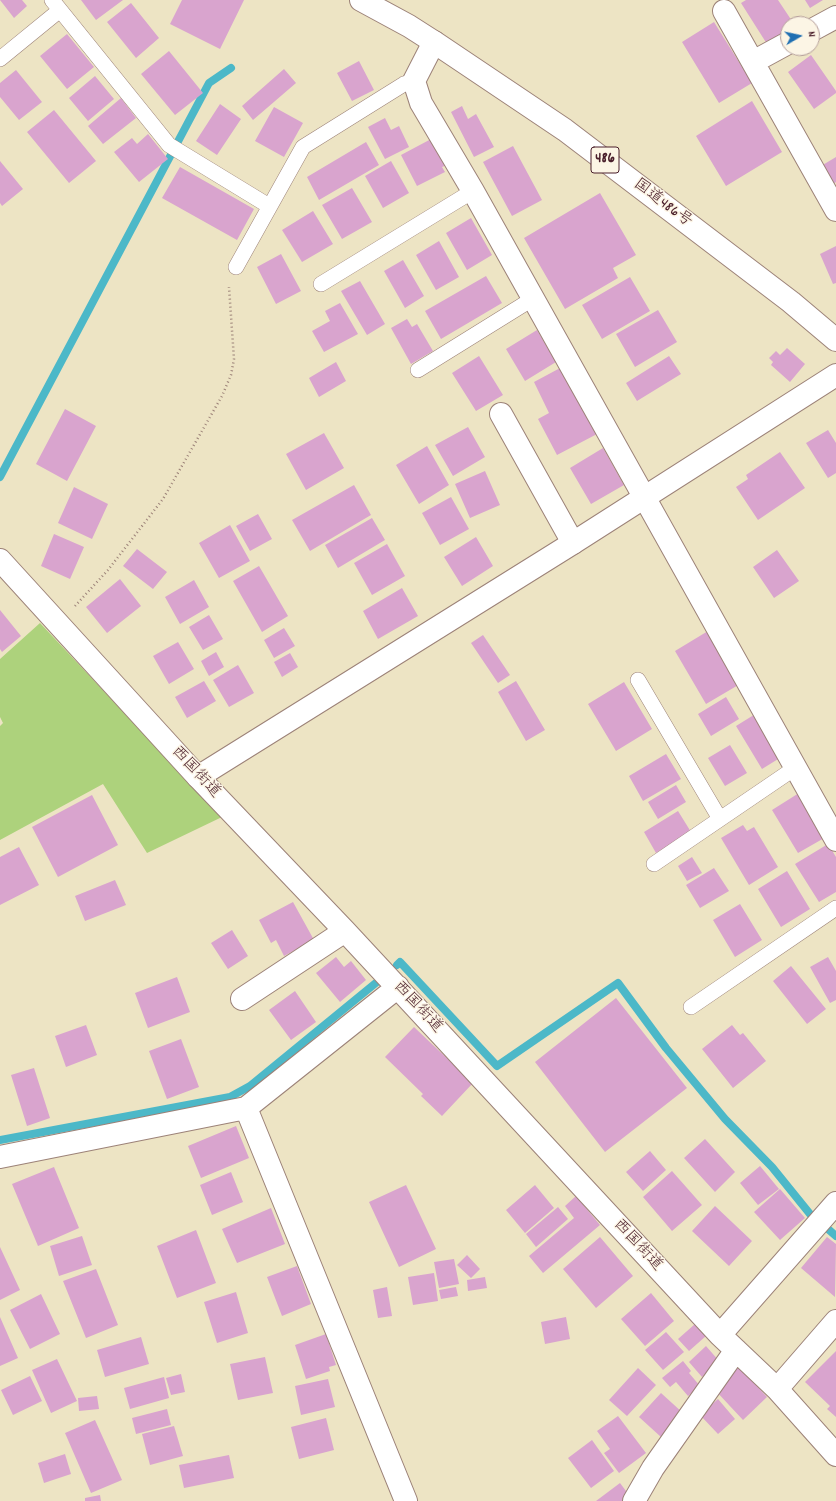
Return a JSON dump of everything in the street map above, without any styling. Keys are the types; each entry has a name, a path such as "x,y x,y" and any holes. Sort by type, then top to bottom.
{"main road":[{"name":"国道486号","path":"361,0 434,42 565,130 791,302 836,340"},
{"path":"724,11 836,210"},
{"path":"820,26 836,17"},
{"path":"434,42 414,81 421,102 534,298 643,498 836,840"},
{"path":"753,62 780,47"},
{"path":"198,777 573,543 836,375"},
{"path":"501,414 573,543"},
{"name":"西国街道","path":"3,570 58,624 198,777 398,987 720,1334 777,1389 836,1455"},
{"path":"242,999 345,931"},
{"path":"0,1157 246,1108 398,987"},
{"path":"246,1108 406,1501"},
{"path":"720,1334 831,1217"},
{"path":"777,1389 836,1321"},
{"path":"634,1501 653,1468 736,1350"}],"lane":[{"path":"0,59 56,5 173,148 269,206"},
{"path":"236,268 303,147 404,84 414,81"},
{"path":"321,284 473,191"},
{"path":"418,370 534,298"},
{"path":"638,680 720,819"},
{"path":"654,864 795,768"},
{"path":"691,1007 836,908"}],"path":[{"path":"58,624 108,570 163,499 222,396 231,375 234,359 229,298 230,282 236,268"}],"green space":[{"path":"40,623 222,817 147,853 103,784 0,840 0,726 3,723 0,717 0,659"}],"building":[{"path":"0,0 22,0 27,6 14,18"},
{"path":"81,0 123,0 96,20"},
{"path":"182,0 244,0 220,49 170,24"},
{"path":"746,0 778,0 789,16 780,16 780,35 767,44 741,3"},
{"path":"805,0 823,0 810,8"},
{"path":"131,3 159,38 136,58 107,22"},
{"path":"714,22 752,83 719,103 682,42"},
{"path":"67,34 94,67 67,89 40,56"},
{"path":"169,51 203,93 175,115 141,74"},
{"path":"812,56 836,93 814,109 788,72"},
{"path":"359,61 374,90 352,101 337,73"},
{"path":"284,69 296,83 253,120 242,106"},
{"path":"16,70 42,102 19,120 0,97 0,83"},
{"path":"95,76 114,99 88,121 69,98"},
{"path":"121,98 136,118 103,144 88,126"},
{"path":"752,101 782,152 726,186 696,136"},
{"path":"220,104 241,119 217,155 196,141"},
{"path":"462,106 468,119 476,114 494,147 474,157 451,112"},
{"path":"274,107 303,123 284,157 255,141"},
{"path":"54,110 96,161 69,183 27,132"},
{"path":"385,118 391,130 399,126 409,147 385,159 368,127"},
{"path":"148,134 168,159 139,182 114,152 132,138 137,144"},
{"path":"433,138 447,165 442,167 445,172 417,186 401,155"},
{"path":"366,142 379,165 319,200 307,177"},
{"path":"513,146 542,200 512,216 483,162"},
{"path":"836,157 836,182 832,185 821,166"},
{"path":"0,161 23,189 2,206 0,203"},
{"path":"391,161 409,193 383,208 365,176"},
{"path":"180,167 254,209 237,240 162,198"},
{"path":"352,188 372,222 342,239 322,205"},
{"path":"600,193 636,255 613,268 618,278 565,309 524,238"},
{"path":"313,211 333,244 302,262 282,230"},
{"path":"471,218 492,255 467,270 446,233"},
{"path":"439,241 459,277 436,290 416,255"},
{"path":"836,246 836,283 833,284 820,254"},
{"path":"281,254 301,291 276,304 257,267"},
{"path":"403,260 424,296 405,308 384,271"},
{"path":"486,276 502,303 441,339 425,311"},
{"path":"630,277 650,311 602,339 582,305"},
{"path":"360,281 385,324 367,335 341,291"},
{"path":"340,303 358,334 324,352 312,331 330,321 325,311"},
{"path":"658,310 677,342 635,367 616,334"},
{"path":"407,319 412,327 417,324 433,351 411,364 391,328"},
{"path":"537,330 556,362 525,381 506,349"},
{"path":"787,348 805,364 790,382 771,365 773,362 769,358 776,351 780,355"},
{"path":"479,356 503,395 476,411 452,373"},
{"path":"669,356 681,374 637,401 626,383"},
{"path":"336,362 346,381 319,397 309,378"},
{"path":"562,367 597,434 557,455 538,419 549,413 534,382"},
{"path":"65,409 96,426 67,481 36,464"},
{"path":"468,427 485,457 453,476 435,445"},
{"path":"828,430 836,443 836,473 828,478 806,443"},
{"path":"324,433 344,468 306,490 286,454"},
{"path":"427,446 449,485 419,504 396,465"},
{"path":"603,448 624,485 591,504 570,468"},
{"path":"780,452 805,488 758,520 736,487 748,479 746,475"},
{"path":"485,471 500,505 470,518 455,484"},
{"path":"354,485 371,515 310,551 292,520"},
{"path":"74,487 108,504 92,539 58,523"},
{"path":"451,497 469,529 440,545 422,513"},
{"path":"258,514 272,539 250,551 236,526"},
{"path":"372,518 385,540 338,568 325,545"},
{"path":"230,525 250,561 219,578 199,543"},
{"path":"54,534 84,547 70,579 41,566"},
{"path":"476,537 493,566 462,586 444,557"},
{"path":"387,544 405,576 372,595 354,563"},
{"path":"137,549 167,572 153,589 123,566"},
{"path":"777,550 799,581 774,598 753,567"},
{"path":"259,566 288,616 262,632 233,581"},
{"path":"120,579 141,606 107,633 86,607"},
{"path":"194,580 209,607 180,624 165,597"},
{"path":"402,588 418,616 378,639 363,611"},
{"path":"0,610 21,636 2,652 0,649"},
{"path":"209,615 223,639 203,650 189,627"},
{"path":"284,628 295,646 274,658 264,640"},
{"path":"708,631 740,684 706,704 675,651"},
{"path":"483,635 510,675 498,683 471,643"},
{"path":"178,642 194,669 169,684 153,656"},
{"path":"216,652 224,667 209,676 201,661"},
{"path":"290,653 298,667 282,677 274,662"},
{"path":"238,665 254,693 229,707 213,680"},
{"path":"204,681 216,701 187,718 175,697"},
{"path":"516,681 545,730 526,741 498,692"},
{"path":"624,682 652,729 616,751 588,704"},
{"path":"726,697 739,719 711,736 698,714"},
{"path":"757,713 783,756 762,769 736,726"},
{"path":"730,745 747,773 725,786 708,758"},
{"path":"666,754 681,779 643,801 629,776"},
{"path":"676,785 686,802 658,819 648,802"},
{"path":"799,793 826,837 798,853 772,810"},
{"path":"92,795 118,845 58,877 32,827"},
{"path":"678,811 691,832 656,853 644,832"},
{"path":"743,825 747,831 754,827 778,867 749,885 721,838"},
{"path":"828,844 836,857 836,892 819,902 795,864"},
{"path":"19,847 39,885 0,905 0,857"},
{"path":"692,857 702,873 687,881 678,866"},
{"path":"714,868 729,891 700,908 686,885"},
{"path":"787,871 810,909 781,927 758,889"},
{"path":"115,880 126,905 85,921 75,896"},
{"path":"293,902 314,940 284,956 276,940 271,943 259,920"},
{"path":"740,904 762,940 735,957 713,920"},
{"path":"232,930 248,956 228,969 211,943"},
{"path":"336,957 344,967 351,961 366,980 340,1002 316,973"},
{"path":"828,957 836,971 836,1000 830,1003 810,967"},
{"path":"791,966 826,1009 807,1024 773,981"},
{"path":"177,977 190,1012 148,1028 135,993"},
{"path":"295,991 316,1022 291,1040 269,1010"},
{"path":"616,998 687,1088 605,1152 535,1062"},
{"path":"86,1025 97,1055 66,1067 55,1036"},
{"path":"732,1025 740,1035 743,1033 766,1061 733,1088 702,1049"},
{"path":"414,1027 473,1083 442,1116 421,1096 423,1094 385,1057"},
{"path":"181,1039 199,1087 167,1099 149,1051"},
{"path":"34,1068 50,1118 27,1126 11,1075"},
{"path":"236,1126 249,1158 201,1178 188,1146"},
{"path":"705,1139 735,1172 715,1192 684,1158"},
{"path":"650,1151 666,1170 643,1191 626,1172"},
{"path":"760,1166 779,1189 758,1205 740,1183"},
{"path":"54,1167 79,1228 38,1246 12,1184"},
{"path":"672,1171 702,1205 672,1231 643,1197"},
{"path":"231,1172 243,1202 212,1215 200,1185"},
{"path":"406,1185 436,1249 399,1267 369,1202"},
{"path":"535,1185 554,1208 525,1233 506,1210"},
{"path":"780,1189 805,1218 780,1240 754,1212"},
{"path":"576,1196 600,1225 543,1273 529,1256 574,1218 565,1206"},
{"path":"715,1206 752,1241 729,1266 692,1231"},
{"path":"558,1207 568,1219 536,1247 526,1234"},
{"path":"271,1208 285,1244 237,1263 222,1229"},
{"path":"196,1230 216,1283 177,1298 157,1246"},
{"path":"82,1236 92,1265 59,1276 50,1246"},
{"path":"600,1237 633,1276 596,1308 563,1269"},
{"path":"827,1237 836,1244 835,1297 801,1268"},
{"path":"0,1247 20,1290 0,1300"},
{"path":"467,1255 480,1269 471,1278 457,1265"},
{"path":"454,1259 459,1284 439,1288 434,1262"},
{"path":"297,1266 311,1304 282,1316 267,1277"},
{"path":"96,1269 118,1325 86,1338 63,1281"},
{"path":"434,1273 438,1301 413,1305 408,1277"},
{"path":"485,1277 487,1288 468,1291 467,1280"},
{"path":"387,1287 392,1316 378,1318 373,1290"},
{"path":"456,1287 458,1296 441,1299 439,1290"},
{"path":"236,1292 248,1333 217,1343 204,1302"},
{"path":"651,1293 674,1321 645,1346 621,1319"},
{"path":"41,1294 60,1334 30,1349 10,1310"},
{"path":"0,1317 18,1358 0,1366"},
{"path":"566,1317 570,1339 545,1344 541,1322"},
{"path":"695,1324 706,1336 689,1351 678,1339"},
{"path":"666,1332 684,1352 663,1370 645,1350"},
{"path":"326,1334 336,1365 329,1367 330,1371 306,1379 295,1345"},
{"path":"141,1337 149,1364 105,1377 97,1350"},
{"path":"706,1346 719,1361 702,1377 689,1362"},
{"path":"836,1351 836,1417 827,1409 830,1406 805,1382"},
{"path":"265,1357 273,1393 238,1400 230,1364"},
{"path":"57,1359 77,1401 51,1413 32,1370"},
{"path":"683,1361 691,1371 689,1373 700,1386 688,1396 676,1382 670,1387 662,1378"},
{"path":"739,1367 767,1397 743,1420 715,1390"},
{"path":"638,1368 656,1385 627,1416 609,1400"},
{"path":"181,1374 185,1392 171,1395 166,1378"},
{"path":"30,1376 42,1401 13,1415 1,1390"},
{"path":"164,1377 169,1398 130,1409 124,1388"},
{"path":"328,1379 335,1407 301,1415 295,1386"},
{"path":"661,1393 683,1413 661,1437 639,1417"},
{"path":"97,1396 99,1409 79,1411 78,1398"},
{"path":"718,1399 735,1419 718,1434 700,1415"},
{"path":"167,1409 171,1425 136,1434 132,1418"},
{"path":"618,1416 646,1453 619,1473 604,1453 610,1449 597,1431"},
{"path":"326,1418 334,1450 299,1459 291,1427"},
{"path":"95,1420 122,1480 91,1493 65,1433"},
{"path":"174,1426 183,1456 150,1465 142,1434"},
{"path":"592,1440 614,1471 591,1488 568,1458"},
{"path":"65,1454 71,1474 44,1483 38,1463"},
{"path":"229,1455 234,1478 184,1488 179,1465"},
{"path":"620,1483 632,1499 630,1501 596,1501"},
{"path":"100,1495 101,1501 85,1501 85,1498"}],"waterway":[{"path":"0,477 209,83 231,68"},
{"path":"397,965 400,962 497,1066 618,983 666,1048 725,1119 772,1167 810,1214"},
{"path":"0,1140 230,1097 250,1086 377,982"},
{"path":"828,1229 836,1236"}]}
